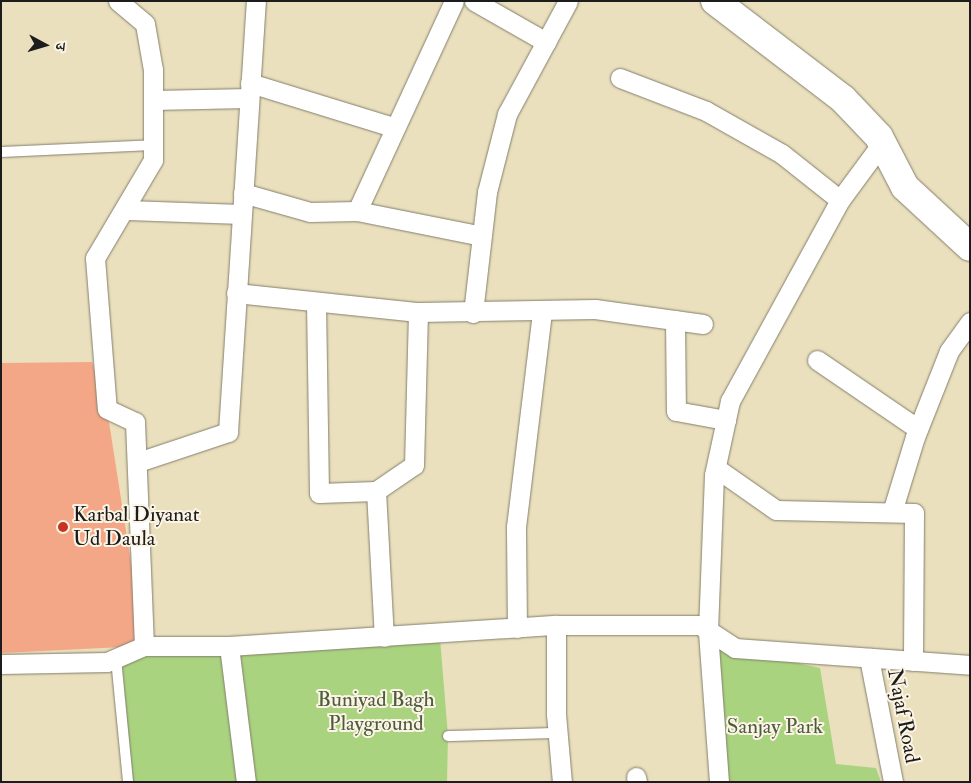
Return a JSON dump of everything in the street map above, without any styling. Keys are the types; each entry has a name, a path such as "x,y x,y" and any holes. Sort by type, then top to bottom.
{"street":[{"path":"118,1 145,24 153,100 153,160 128,210 95,258 107,409 135,422 144,646"},
{"path":"138,462 228,432 256,1"},
{"path":"357,211 393,127 454,1"},
{"path":"474,1 546,42"},
{"path":"473,313 487,192 507,114 568,1"},
{"path":"716,1 843,99 882,143 905,187 970,247"},
{"path":"620,78 706,111 782,154 840,200"},
{"path":"153,100 249,90 393,127"},
{"path":"718,782 708,630 716,468 730,401 840,200 882,143"},
{"path":"243,193 310,212 357,211 482,236"},
{"path":"128,210 241,214"},
{"path":"236,293 418,312 542,313 595,308 703,324"},
{"path":"316,302 319,492 376,491 414,465 418,312"},
{"path":"517,628 516,527 542,313"},
{"path":"675,320 676,411 726,420"},
{"path":"892,512 918,428 949,351 970,322"},
{"path":"817,360 918,428"},
{"path":"716,468 776,510 914,513 913,661"},
{"path":"376,491 384,637"},
{"path":"556,625 557,732 562,782"},
{"path":"1,664 116,659 144,646 229,646 556,625 700,625 736,648 970,665"},
{"path":"229,646 246,782"},
{"name":"Najaf Road","path":"869,658 893,782"}],"lane":[{"path":"1,152 153,145"},
{"path":"116,659 128,782"},
{"path":"448,736 557,732"}],"green space":[{"name":"Buniyad Bagh Playground","path":"440,638 448,736 447,782 131,782 122,658"},
{"name":"Sanjay Park","path":"715,645 820,668 836,764 876,768 881,782 724,782"}],"building":[{"name":"Karbal Diyanat Ud Daula","path":"92,362 107,409 144,646 1,653 1,363"}],"place":[{"name":"Karbal Diyanat Ud Daula","path":"63,527"}]}
